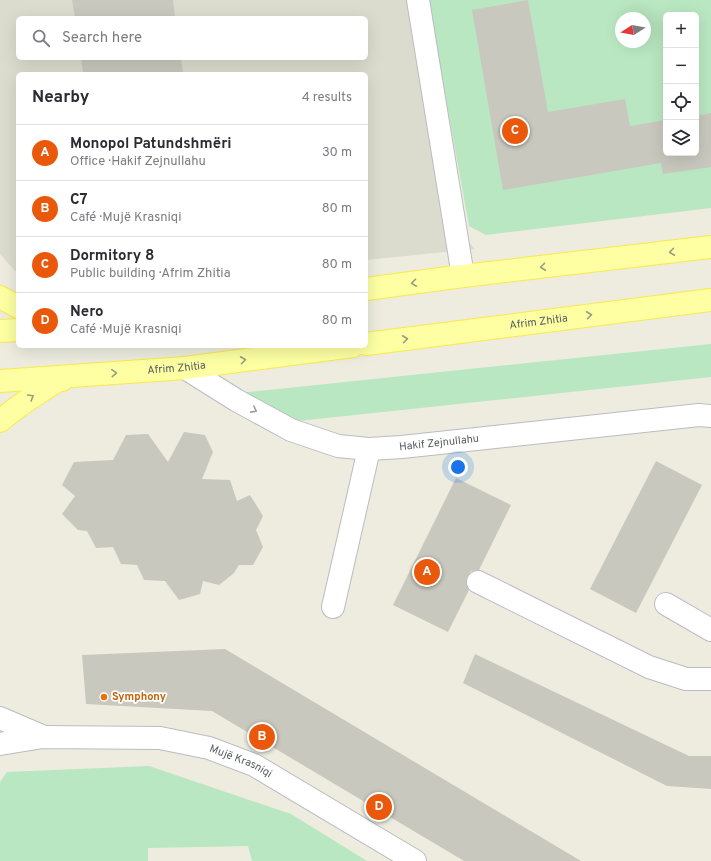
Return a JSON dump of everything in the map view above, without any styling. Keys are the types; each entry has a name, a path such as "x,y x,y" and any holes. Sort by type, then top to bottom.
{"main road":[{"path":"368,289 711,247"},
{"path":"0,297 16,306"},
{"name":"Afrim Zhitia","path":"368,344 711,300"},
{"path":"0,331 16,330"},
{"name":"Afrim Zhitia","path":"0,381 185,368 338,348"},
{"path":"0,421 13,409 57,381 75,376"}],"street":[{"path":"418,0 463,276"},
{"name":"Hakif Zejnullahu","path":"185,368 236,400 291,430 338,446 370,449 699,415 711,416"},
{"path":"333,606 370,449"},
{"path":"478,582 649,668 686,679 711,679"},
{"path":"666,604 711,630"},
{"path":"0,718 43,737"},
{"path":"0,744 43,737"},
{"name":"Mujë Krasniqi","path":"43,737 160,738 209,748 254,765 415,861"}],"shaded area":[{"path":"0,0 414,0 460,233 475,249 368,260 368,72 16,72 15,271 0,254"}],"green space":[{"path":"428,0 711,0 711,208 486,235 469,226"},
{"path":"711,344 711,377 298,421 264,411 239,393"},
{"path":"149,766 291,814 367,861 252,861 248,846 148,848 148,861 0,861 0,782 7,772"}],"building":[{"path":"72,0 173,0 175,16 75,16"},
{"path":"528,0 548,112 625,99 630,126 663,120 663,156 699,156 699,115 711,113 711,167 663,174 661,163 503,190 472,10"},
{"path":"81,60 181,60 183,72 83,72"},
{"path":"184,432 205,435 213,452 202,479 230,480 237,501 250,495 263,516 256,530 263,547 253,565 239,565 234,573 219,585 203,581 200,594 179,600 165,581 144,580 137,565 121,564 113,547 96,548 87,531 78,530 62,514 75,496 62,485 74,462 113,460 126,435 148,434 168,462"},
{"path":"656,461 702,485 636,613 590,589"},
{"path":"456,478 511,505 479,570 471,571 467,577 466,583 469,590 448,632 393,605"},
{"path":"225,649 581,861 464,861 212,711 86,704 82,655"},
{"path":"475,654 689,756 711,756 711,789 667,786 463,683"}],"place":[{"name":"Dormitory 8","path":"515,131"},
{"name":"Monopol Patundshmëri","path":"427,572"},
{"name":"Symphony","path":"104,697"},
{"name":"C7","path":"262,737"},
{"name":"Nero","path":"379,807"}]}
